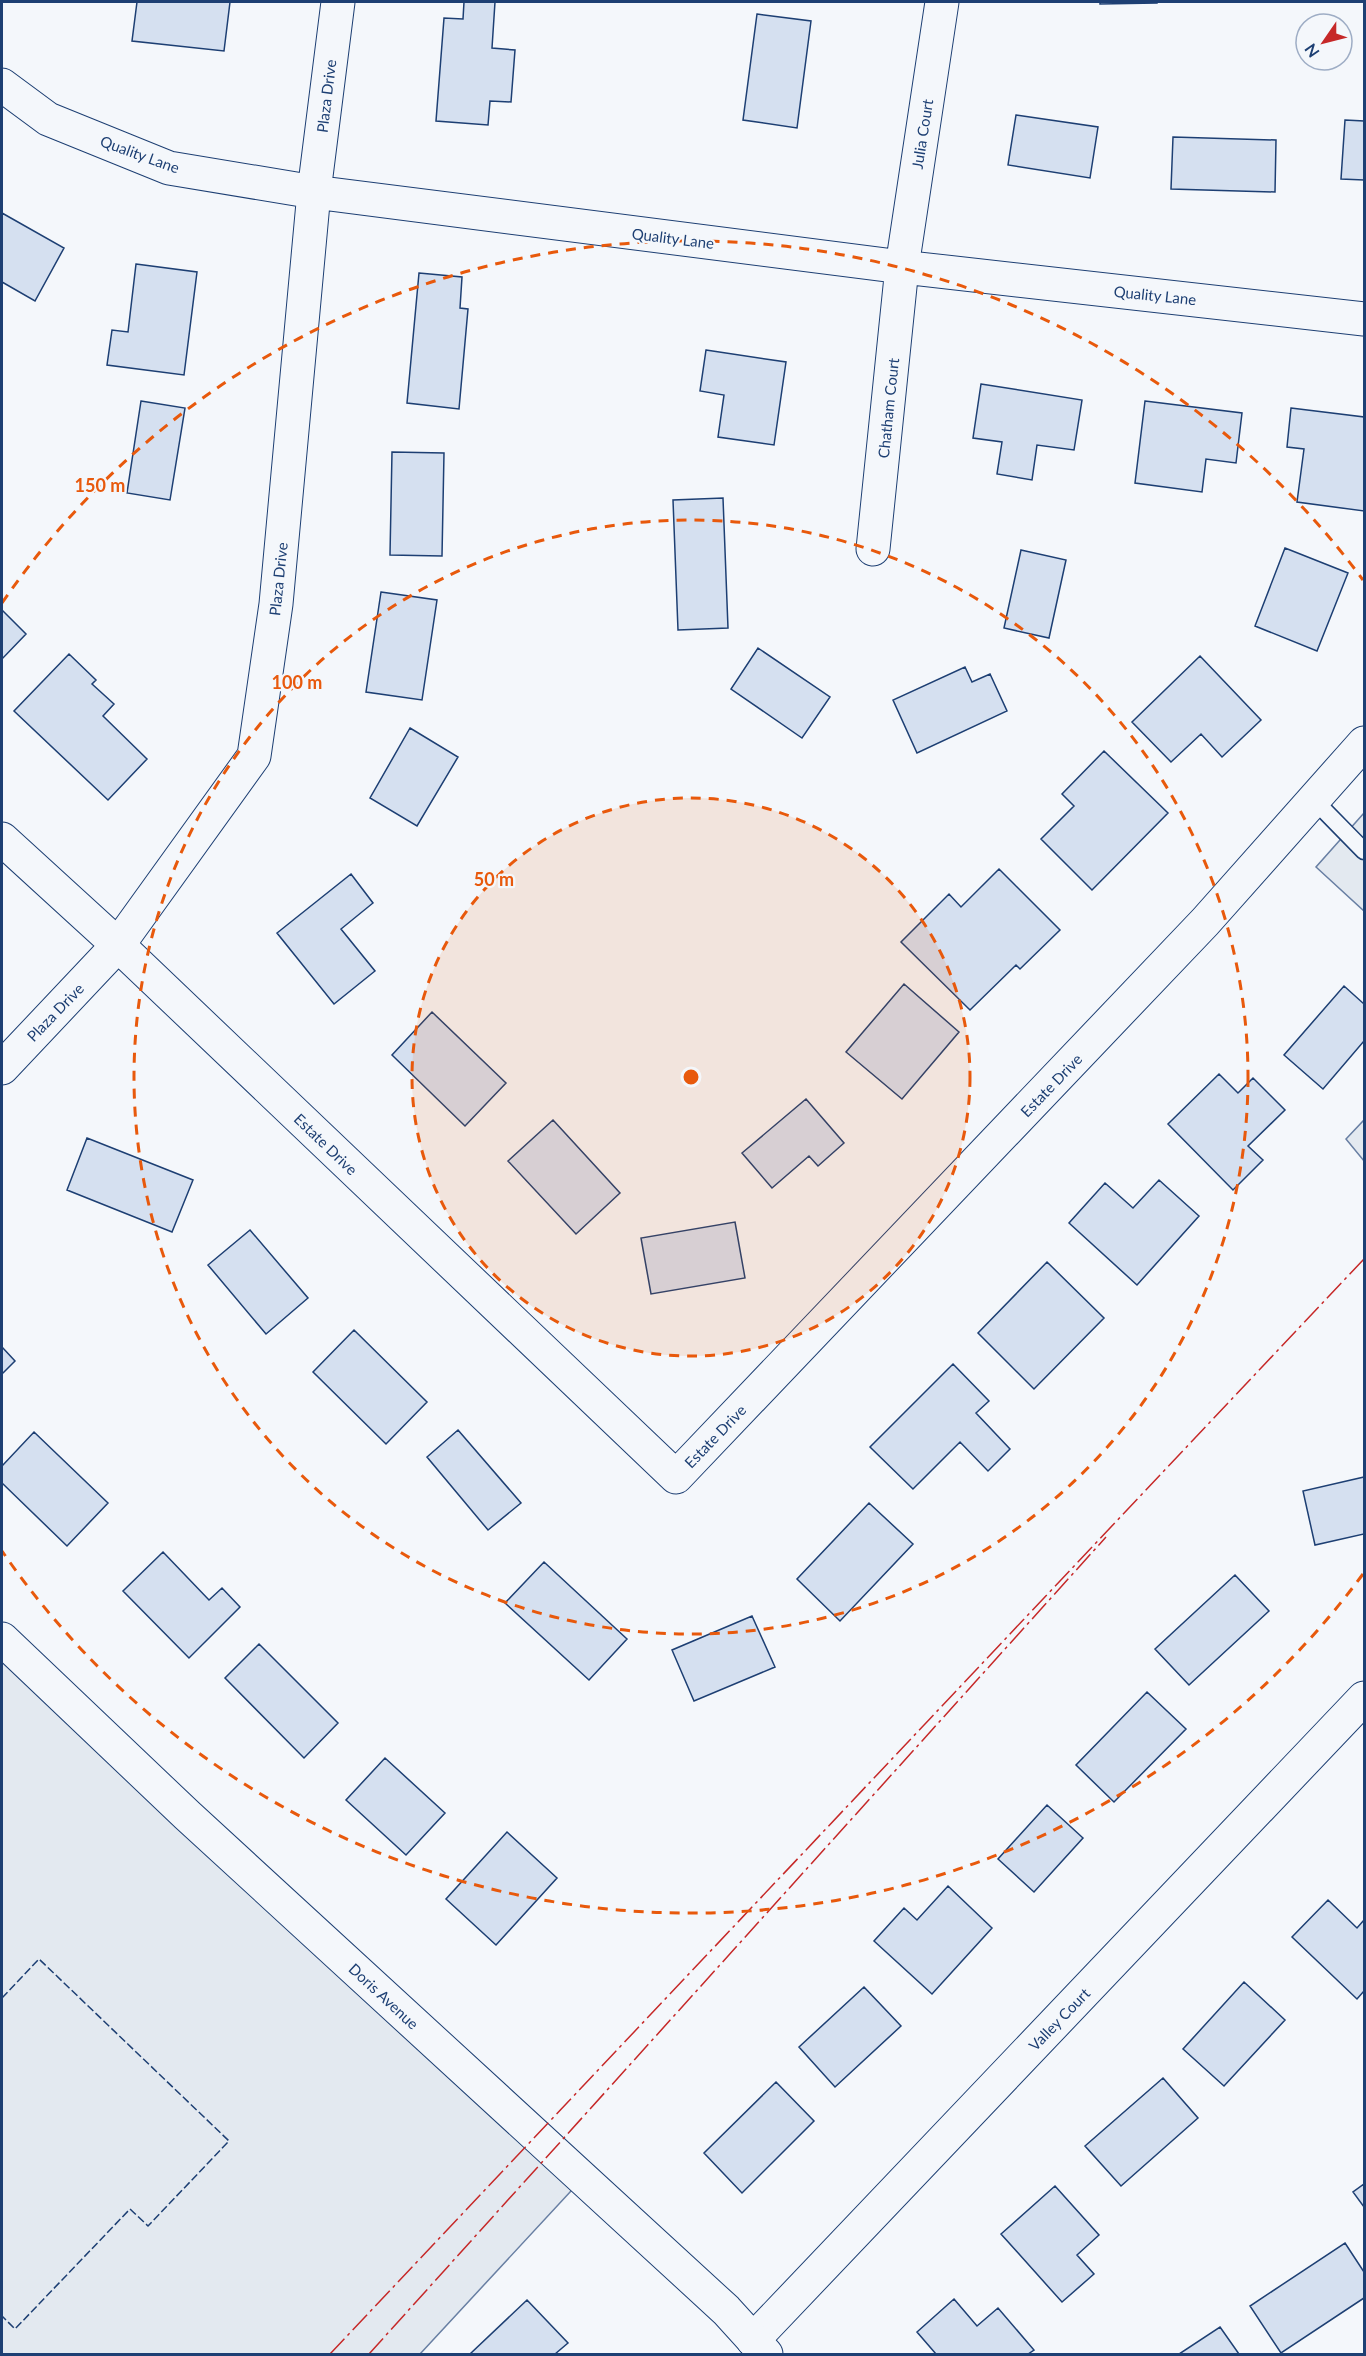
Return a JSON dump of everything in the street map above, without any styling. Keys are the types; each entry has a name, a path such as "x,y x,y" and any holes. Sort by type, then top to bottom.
{"street":[{"name":"Plaza Drive","path":"2,1068 118,945 254,756 276,604 314,192 338,2"},
{"name":"Julia Court","path":"902,267 942,2"},
{"name":"Quality Lane","path":"2,85 48,119 168,168 314,192 902,267 1365,319"},
{"name":"Chatham Court","path":"873,549 902,267"},
{"name":"Estate Drive","path":"2,839 118,945 676,1477 1205,922 1365,743"},
{"name":"Doris Avenue","path":"2,1639 187,1815 726,2310 759,2347"},
{"name":"Valley Court","path":"759,2347 1365,1698"}],"lane":[{"path":"1314,800 1365,851"}],"shaded area":[{"path":"1364,813 1364,911 1316,867"},
{"path":"1364,1120 1364,1161 1346,1139"},
{"path":"2,1639 583,2178 420,2354 2,2354"}],"building":[{"path":"137,2 230,2 224,51 132,41"},
{"path":"464,2 495,2 492,48 515,50 511,102 490,101 488,125 436,121 444,18 463,19"},
{"path":"1100,2 1157,2 1157,3 1100,4"},
{"path":"757,14 811,21 797,128 743,120"},
{"path":"1016,115 1098,127 1090,178 1008,165"},
{"path":"1345,120 1364,121 1364,180 1341,179"},
{"path":"1173,137 1276,140 1275,192 1171,189"},
{"path":"2,213 64,248 35,301 2,282"},
{"path":"136,264 197,272 184,375 107,365 112,330 128,332"},
{"path":"419,273 462,277 460,308 468,309 459,409 407,403"},
{"path":"706,350 786,362 774,445 718,437 724,395 700,391"},
{"path":"981,384 1082,400 1074,450 1037,445 1032,480 997,474 1002,442 973,438"},
{"path":"141,401 185,408 170,500 127,493"},
{"path":"1145,401 1242,413 1236,463 1206,459 1202,492 1135,483"},
{"path":"1291,408 1364,417 1364,511 1297,502 1304,449 1287,447"},
{"path":"392,452 444,453 442,556 390,555"},
{"path":"723,498 728,628 678,630 673,500"},
{"path":"1285,548 1348,573 1317,651 1255,626"},
{"path":"1021,550 1066,560 1049,638 1004,628"},
{"path":"381,592 437,600 422,700 366,692"},
{"path":"2,610 26,634 2,659"},
{"path":"758,648 830,697 802,738 731,689"},
{"path":"69,654 96,680 92,684 114,704 103,716 147,759 108,800 14,711"},
{"path":"1200,656 1261,720 1222,757 1201,734 1171,762 1132,722"},
{"path":"965,667 972,682 990,674 1007,711 917,753 893,700"},
{"path":"410,728 458,757 417,826 370,798"},
{"path":"1104,751 1168,813 1092,890 1041,839 1074,806 1062,794"},
{"path":"999,869 1060,930 1020,969 1016,965 970,1010 901,942 949,894 961,907"},
{"path":"351,874 373,903 341,929 375,971 334,1004 277,933"},
{"path":"904,984 959,1032 902,1099 846,1052"},
{"path":"1344,986 1364,1004 1364,1041 1323,1089 1284,1055"},
{"path":"432,1012 506,1083 465,1126 392,1055"},
{"path":"1219,1074 1238,1093 1253,1078 1285,1110 1248,1146 1263,1160 1233,1190 1168,1124"},
{"path":"806,1099 844,1143 818,1166 809,1156 772,1188 742,1153"},
{"path":"553,1120 620,1193 576,1234 508,1161"},
{"path":"87,1138 193,1180 172,1232 67,1190"},
{"path":"1159,1180 1199,1216 1137,1285 1069,1223 1105,1183 1133,1208"},
{"path":"735,1222 745,1278 651,1294 641,1238"},
{"path":"250,1230 308,1298 266,1334 208,1265"},
{"path":"1047,1262 1104,1318 1034,1389 978,1333"},
{"path":"354,1330 427,1402 386,1444 313,1372"},
{"path":"2,1347 15,1361 2,1374"},
{"path":"953,1364 989,1401 976,1413 1010,1449 988,1471 960,1442 913,1489 870,1447"},
{"path":"458,1430 521,1503 488,1530 427,1457"},
{"path":"34,1432 108,1503 67,1546 2,1483 2,1466"},
{"path":"1364,1477 1364,1534 1315,1545 1303,1491"},
{"path":"869,1503 913,1544 840,1621 797,1579"},
{"path":"163,1552 209,1600 222,1588 240,1607 189,1658 123,1591"},
{"path":"544,1562 627,1639 589,1680 505,1603"},
{"path":"1235,1575 1269,1611 1189,1685 1155,1649"},
{"path":"752,1616 775,1667 694,1701 672,1650"},
{"path":"259,1644 338,1723 304,1758 225,1678"},
{"path":"1147,1692 1186,1729 1114,1802 1076,1765"},
{"path":"385,1758 445,1813 406,1855 346,1800"},
{"path":"1047,1805 1083,1838 1034,1892 998,1859"},
{"path":"507,1832 557,1878 496,1945 446,1899"},
{"path":"948,1886 992,1928 932,1994 874,1941 904,1908 917,1920"},
{"path":"1328,1900 1357,1928 1364,1920 1364,1991 1357,1999 1292,1937"},
{"path":"1244,1982 1285,2020 1224,2086 1183,2049"},
{"path":"864,1987 901,2026 835,2087 799,2047"},
{"path":"1163,2078 1198,2118 1121,2186 1085,2146"},
{"path":"776,2082 814,2121 742,2193 704,2153"},
{"path":"1364,2184 1364,2207 1353,2192"},
{"path":"1055,2186 1099,2235 1077,2255 1094,2274 1062,2302 1001,2234"},
{"path":"1345,2243 1364,2272 1364,2298 1281,2353 1250,2306"},
{"path":"954,2299 977,2326 998,2308 1034,2350 1028,2354 936,2354 917,2332"},
{"path":"527,2300 568,2343 555,2354 470,2354"},
{"path":"1220,2327 1239,2354 1179,2354"}],"fence":[{"path":"2,1998 39,1959 229,2141 148,2226 130,2209 15,2329 2,2316"}],"power":[{"path":"330,2354 1364,1259"},
{"path":"369,2354 1106,1537"}]}
